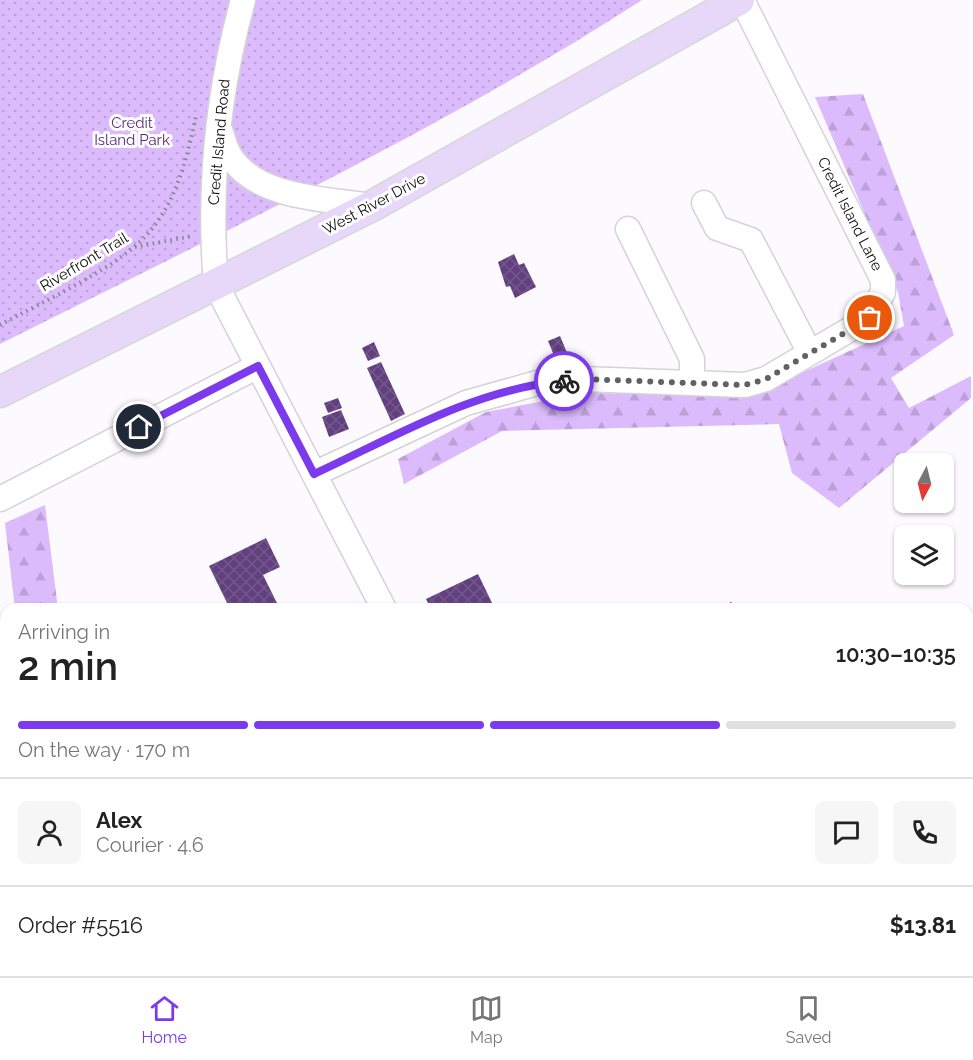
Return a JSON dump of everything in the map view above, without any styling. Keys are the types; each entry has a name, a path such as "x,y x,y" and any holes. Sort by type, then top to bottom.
{"main road":[{"name":"West River Drive","path":"0,392 372,206 741,0"}],"street":[{"name":"Credit Island Road","path":"216,285 212,232 218,124 221,93 243,0"},
{"name":"Credit Island Lane","path":"314,474 466,403 537,383 583,379 745,385 766,379 870,318 883,292 883,280 741,0"},
{"path":"218,124 230,157 255,180 283,193 372,206"},
{"path":"704,203 717,228 751,240 810,353"},
{"path":"628,229 692,359 692,383"},
{"path":"216,285 381,603"},
{"path":"0,499 258,366"}],"path":[{"name":"Riverfront Trail","path":"0,325 89,276 134,248 151,231 168,204 185,166 198,107"},
{"path":"134,248 212,232"}],"green space":[{"name":"Credit Island Park","path":"0,0 642,0 486,94 326,181 0,344"},
{"path":"863,94 954,335 891,378 909,408 971,376 971,398 905,453 894,453 894,462 839,508 792,473 779,424 502,431 404,484 398,459 486,412 586,393 753,395 904,326 898,292 815,97"},
{"path":"45,505 57,603 14,603 5,523"}],"building":[{"path":"514,254 519,265 524,263 536,287 515,298 510,286 506,287 498,262"},
{"path":"560,336 568,355 556,360 548,341"},
{"path":"374,342 380,356 368,361 362,348"},
{"path":"381,362 405,414 391,421 367,368"},
{"path":"338,398 342,408 328,413 324,403"},
{"path":"341,410 349,429 329,437 322,417"},
{"path":"266,538 280,567 263,575 277,603 227,603 209,566"},
{"path":"478,574 492,603 428,603 426,599"}],"way so far":[{"path":"564,381 583,379 745,385 766,379 870,318"}],"route":[{"path":"139,427 258,366 314,474 466,403 537,383 564,381"}]}
